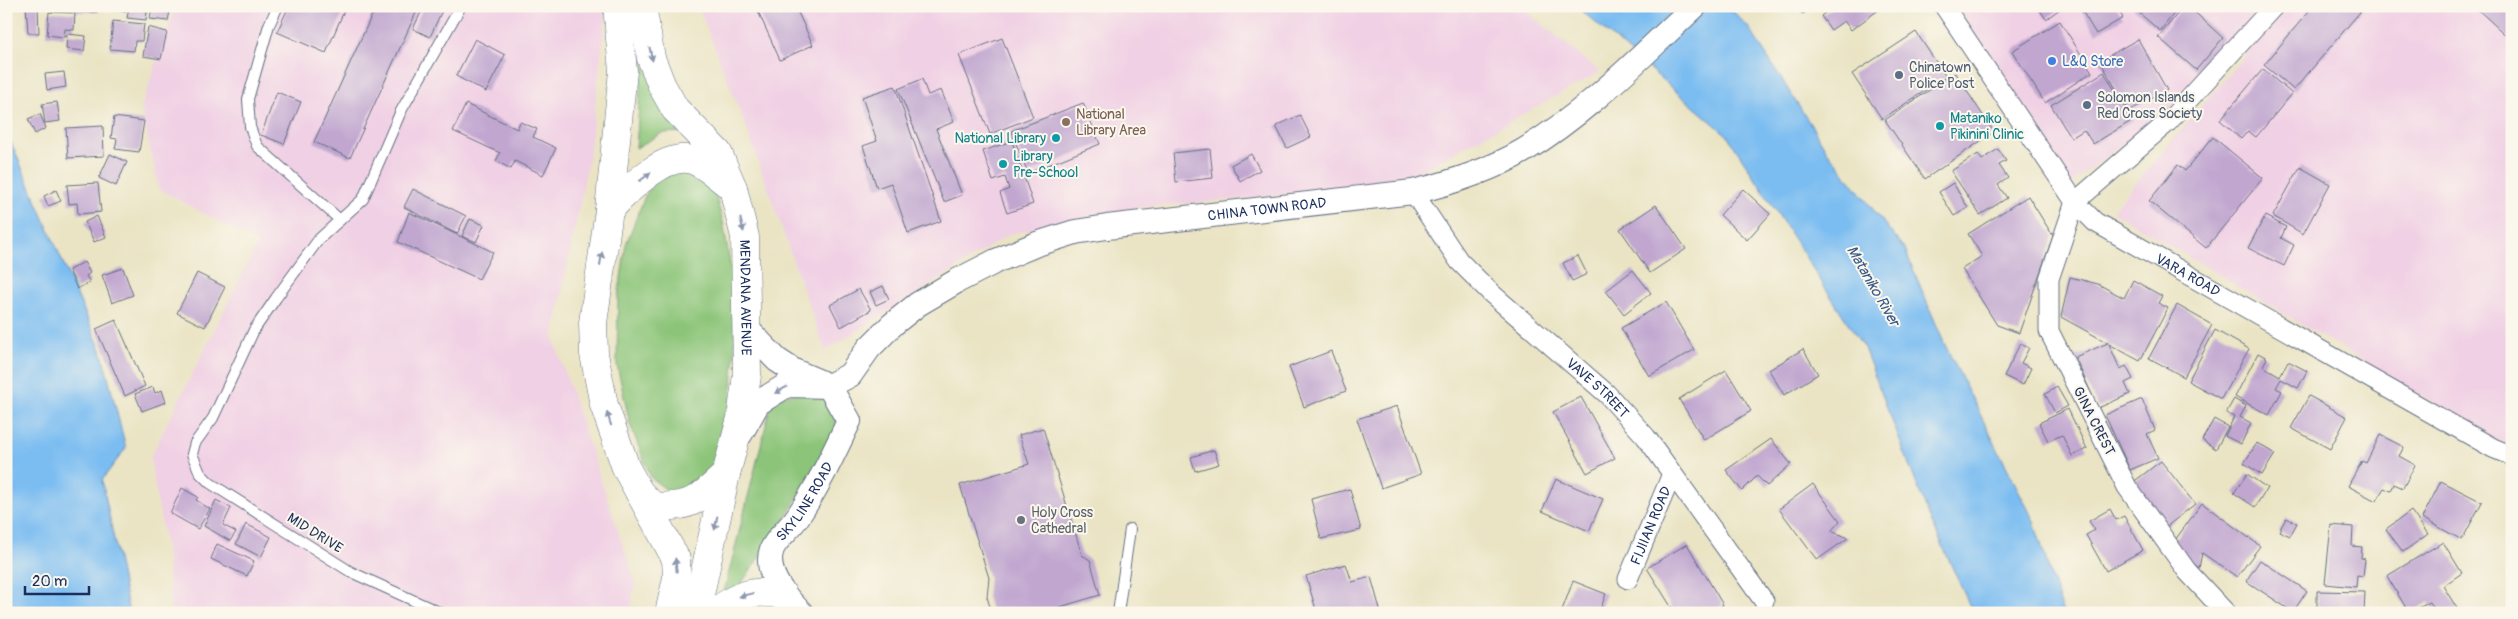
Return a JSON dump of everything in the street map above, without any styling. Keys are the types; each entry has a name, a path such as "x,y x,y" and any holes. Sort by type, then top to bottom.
{"main road":[{"path":"617,6 620,20 623,71 609,210 593,323 594,354 604,405 626,468 636,489 669,542 676,559 677,578 669,613"},
{"name":"MENDANA AVENUE","path":"642,6 651,58 662,86 675,109 718,153 733,188 745,238 747,375 735,441 696,613"},
{"path":"609,210 629,189 658,167 678,159 695,161 733,188"},
{"path":"636,489 653,506 670,507 688,504 702,497 726,474"},
{"path":"714,613 731,599 749,593 769,592 792,604"}],"street":[{"name":"CHINA TOWN ROAD","path":"829,386 850,376 869,348 893,324 918,304 996,260 1037,244 1076,232 1107,227 1413,192 1452,183 1523,151 1587,104 1696,6"},
{"name":"VARA ROAD","path":"1944,6 2075,202 2095,222 2493,448 2512,456"},
{"path":"2075,202 2168,122 2274,6"},
{"name":"VAVE STREET","path":"1413,192 1458,261 1492,294 1607,394 1646,437 1764,601"},
{"name":"GINA CREST","path":"2075,202 2049,279 2049,331 2127,487 2188,571 2226,613"},
{"path":"747,328 778,360 794,370 829,386"},
{"path":"735,441 758,403 787,386 829,386"},
{"name":"SKYLINE ROAD","path":"792,604 771,567 772,549 796,520 824,473 849,421 829,386"},
{"name":"FIJIIAN ROAD","path":"1628,578 1672,474"}],"lane":[{"path":"278,6 269,25 260,63 248,99 250,128 257,146 340,220 363,199 401,111 460,6"},
{"name":"MID DRIVE","path":"340,220 319,239 254,330 213,418 195,443 192,454 200,473 210,483 352,572 441,613"},
{"path":"1118,613 1130,529"}],"shaded area":[{"path":"176,6 607,6 589,157 553,337 635,582 630,613 171,613 167,556 150,458 258,243 159,189 141,108"},
{"path":"698,6 1520,6 1600,72 1393,186 1131,208 1010,234 825,351 745,124"},
{"path":"1964,6 2260,6 2201,85 2066,187 1957,20"},
{"path":"2287,6 2512,6 2512,445 2495,440 2112,211"}],"green space":[{"path":"642,61 689,132 662,133 636,148"},
{"path":"675,170 704,178 715,194 723,222 733,281 735,353 730,409 714,470 700,484 680,491 667,490 651,478 630,424 617,365 618,298 626,244 645,196 659,176"},
{"path":"807,391 821,397 830,404 837,428 781,526 734,594 721,604 770,409 776,398"}],"water":[{"name":"Mataniko River","path":"1576,6 1728,6 1749,28 1828,152 1905,250 1944,343 2033,519 2063,613 1973,613 1929,516 1864,348 1727,135"},
{"path":"6,131 101,350 126,448 102,480 129,613 6,613"}],"building":[{"path":"26,6 38,6 39,33 28,33"},
{"path":"76,6 97,6 97,12 76,12"},
{"path":"105,6 127,6 126,11 105,9"},
{"path":"129,6 148,6 146,20 127,18"},
{"path":"152,6 171,6 168,21 150,19"},
{"path":"289,6 346,6 326,53 277,32"},
{"path":"376,6 419,6 350,158 314,142"},
{"path":"424,6 444,6 430,37 413,29"},
{"path":"763,6 795,6 813,45 780,60 757,9"},
{"path":"1797,6 1813,6 1803,14"},
{"path":"1834,6 1884,6 1851,30 1844,21 1831,30 1821,16"},
{"path":"2037,6 2064,6 2046,19"},
{"path":"2079,6 2116,6 2123,18 2096,34"},
{"path":"2131,6 2180,6 2160,31"},
{"path":"2184,6 2188,6 2223,38 2196,70 2158,37"},
{"path":"2313,6 2365,6 2294,90 2264,65"},
{"path":"2474,6 2512,6 2512,41"},
{"path":"49,12 75,13 74,30 65,29 64,37 47,35"},
{"path":"113,21 144,24 142,41 135,41 134,51 110,49"},
{"name":"L&Q Store","path":"2060,21 2092,72 2045,103 2012,51"},
{"path":"148,27 167,32 161,59 143,56"},
{"name":"Chinatown Police Post","path":"1916,32 1946,77 1882,119 1852,74"},
{"path":"67,34 86,36 84,51 66,49"},
{"path":"1002,38 1033,117 990,134 959,55"},
{"path":"475,39 505,55 486,92 456,76"},
{"path":"2138,39 2167,90 2129,111 2100,61"},
{"path":"2263,69 2292,94 2256,137 2248,131 2241,139 2220,120"},
{"path":"64,72 66,87 47,90 45,74"},
{"name":"Solomon Islands Red Cross Society","path":"2104,72 2133,120 2093,144 2084,130 2071,138 2051,105"},
{"name":"Mataniko Pikinini Clinic","path":"1955,73 1994,132 1925,179 1885,120"},
{"path":"922,79 928,95 941,90 954,122 936,129 962,195 944,202 898,89"},
{"path":"895,86 941,221 908,233 891,183 877,188 863,146 877,141 862,97"},
{"path":"277,92 301,102 284,144 261,135"},
{"path":"57,102 60,121 45,123 42,104"},
{"name":"National Library","path":"1083,103 1100,144 1028,173 1011,131"},
{"path":"466,104 517,129 520,122 537,129 533,137 556,148 543,175 515,161 511,169 496,161 500,153 453,131"},
{"path":"40,114 46,128 35,134 28,119"},
{"path":"1300,115 1311,137 1287,148 1276,126"},
{"path":"114,117 144,121 139,152 115,149 117,139 111,138"},
{"path":"103,126 104,156 68,158 66,128"},
{"path":"2213,137 2263,178 2206,248 2149,201 2178,165 2185,171"},
{"name":"Library Pre-School","path":"1012,141 1033,204 1007,213 1000,193 1009,189 1005,177 993,181 983,151"},
{"path":"1210,149 1213,178 1176,182 1173,153"},
{"path":"1998,149 2006,161 1999,165 2008,178 1998,185 2007,198 1980,215 1951,171 1978,154 1982,160"},
{"path":"110,154 127,162 116,186 99,178"},
{"path":"1251,154 1260,170 1240,181 1231,165"},
{"path":"2300,167 2330,184 2303,234 2273,216"},
{"path":"98,183 101,212 78,214 77,203 69,204 67,185"},
{"path":"1953,183 1968,208 1954,216 1939,192"},
{"path":"413,189 466,216 457,234 404,207"},
{"path":"1743,189 1770,214 1747,240 1720,215"},
{"path":"56,190 61,201 48,206 44,196"},
{"path":"2028,196 2053,236 2019,333 1997,325 1962,269 1982,256 1968,234"},
{"path":"1656,205 1686,249 1650,273 1620,229"},
{"path":"409,212 493,252 479,279 398,242"},
{"path":"97,216 106,237 94,242 85,222"},
{"path":"2265,216 2286,227 2281,238 2294,245 2284,266 2248,248"},
{"path":"470,219 484,225 476,242 462,236"},
{"path":"1578,256 1587,274 1572,281 1563,263"},
{"path":"84,262 90,273 86,276 90,282 77,289 69,270"},
{"path":"123,268 133,295 112,303 102,275"},
{"path":"1633,270 1651,293 1624,314 1606,291"},
{"path":"197,273 225,287 205,327 177,313"},
{"path":"2070,277 2098,284 2124,298 2133,280 2162,296 2158,303 2168,308 2140,361 2109,344 2120,369 2126,366 2133,379 2125,383 2130,394 2098,408 2075,357 2108,343 2061,317"},
{"path":"883,286 889,299 876,305 870,292"},
{"path":"859,289 871,310 841,327 830,305"},
{"path":"1666,302 1694,350 1649,376 1621,328"},
{"path":"2177,305 2212,325 2184,377 2149,358"},
{"path":"116,320 145,386 125,396 96,329"},
{"path":"2215,330 2249,349 2221,399 2188,381"},
{"path":"2020,344 2029,348 2021,363 2031,368 2023,385 2004,376"},
{"path":"1803,349 1818,374 1784,395 1769,370"},
{"path":"1331,351 1346,391 1304,407 1289,367"},
{"path":"2258,353 2267,358 2263,366 2280,376 2288,361 2307,371 2298,388 2281,379 2276,388 2282,391 2269,415 2235,397"},
{"path":"1726,370 1751,411 1704,440 1679,399"},
{"path":"153,387 155,393 162,390 166,402 142,411 135,394"},
{"path":"2057,387 2068,406 2055,413 2045,394"},
{"path":"2309,396 2347,417 2330,449 2291,428"},
{"path":"1581,397 1615,458 1587,473 1553,412"},
{"path":"2142,399 2155,430 2147,434 2158,458 2130,470 2105,415"},
{"path":"2234,399 2246,406 2240,417 2251,423 2241,444 2225,436 2234,417 2226,413"},
{"path":"1397,406 1421,474 1381,488 1357,419"},
{"path":"2068,409 2087,449 2072,456 2062,435 2048,441 2039,423"},
{"path":"2214,419 2228,427 2216,449 2202,440"},
{"name":"Holy Cross Cathedral","path":"1043,428 1082,555 1090,560 1100,595 1040,613 992,613 987,597 989,578 960,485 1029,464 1019,435"},
{"path":"2380,435 2404,447 2399,456 2415,465 2403,488 2394,484 2391,491 2384,488 2376,501 2348,486 2362,461 2366,463"},
{"path":"1771,439 1791,464 1767,486 1757,476 1742,491 1726,470"},
{"path":"2257,443 2275,454 2262,475 2244,463"},
{"path":"1214,450 1219,464 1195,471 1191,457"},
{"path":"2161,461 2195,504 2166,527 2132,483"},
{"path":"2247,474 2267,488 2255,507 2234,493"},
{"path":"1556,479 1603,499 1589,531 1542,511"},
{"path":"2441,481 2482,502 2462,540 2422,518"},
{"path":"1813,484 1840,521 1831,531 1848,538 1817,560 1779,509"},
{"path":"182,488 198,497 196,500 210,509 198,529 170,513"},
{"path":"1350,489 1361,530 1321,539 1311,499"},
{"path":"216,500 231,508 223,525 236,532 230,541 204,526"},
{"path":"2202,503 2260,546 2237,577 2202,553 2199,568 2170,547"},
{"path":"2110,509 2116,520 2124,516 2143,550 2106,571 2086,535 2095,530 2089,521"},
{"path":"2411,511 2428,534 2403,552 2386,529"},
{"path":"2286,518 2297,523 2290,536 2279,531"},
{"path":"246,524 271,537 261,557 236,544"},
{"path":"2331,525 2353,527 2352,546 2362,547 2361,558 2365,559 2363,576 2357,575 2356,587 2325,584"},
{"path":"2443,542 2462,573 2443,586 2458,610 2454,613 2436,613 2430,602 2409,613 2387,576"},
{"path":"217,544 254,561 247,576 211,559"},
{"path":"1687,544 1723,605 1711,613 1675,613 1647,568"},
{"path":"2260,560 2307,591 2293,612 2246,581"},
{"path":"1346,564 1352,582 1371,577 1381,613 1317,613 1306,576"},
{"path":"1573,581 1606,594 1599,613 1561,613"},
{"path":"2317,591 2365,592 2364,613 2317,613"}],"place":[{"name":"L&Q Store","path":"2052,61"},
{"name":"Chinatown Police Post","path":"1899,75"},
{"name":"Solomon Islands Red Cross Society","path":"2087,105"},
{"name":"National Library Area","path":"1066,122"},
{"name":"Mataniko Pikinini Clinic","path":"1940,126"},
{"name":"National Library","path":"1056,138"},
{"name":"Library Pre-School","path":"1003,164"},
{"name":"Holy Cross Cathedral","path":"1021,520"}]}
